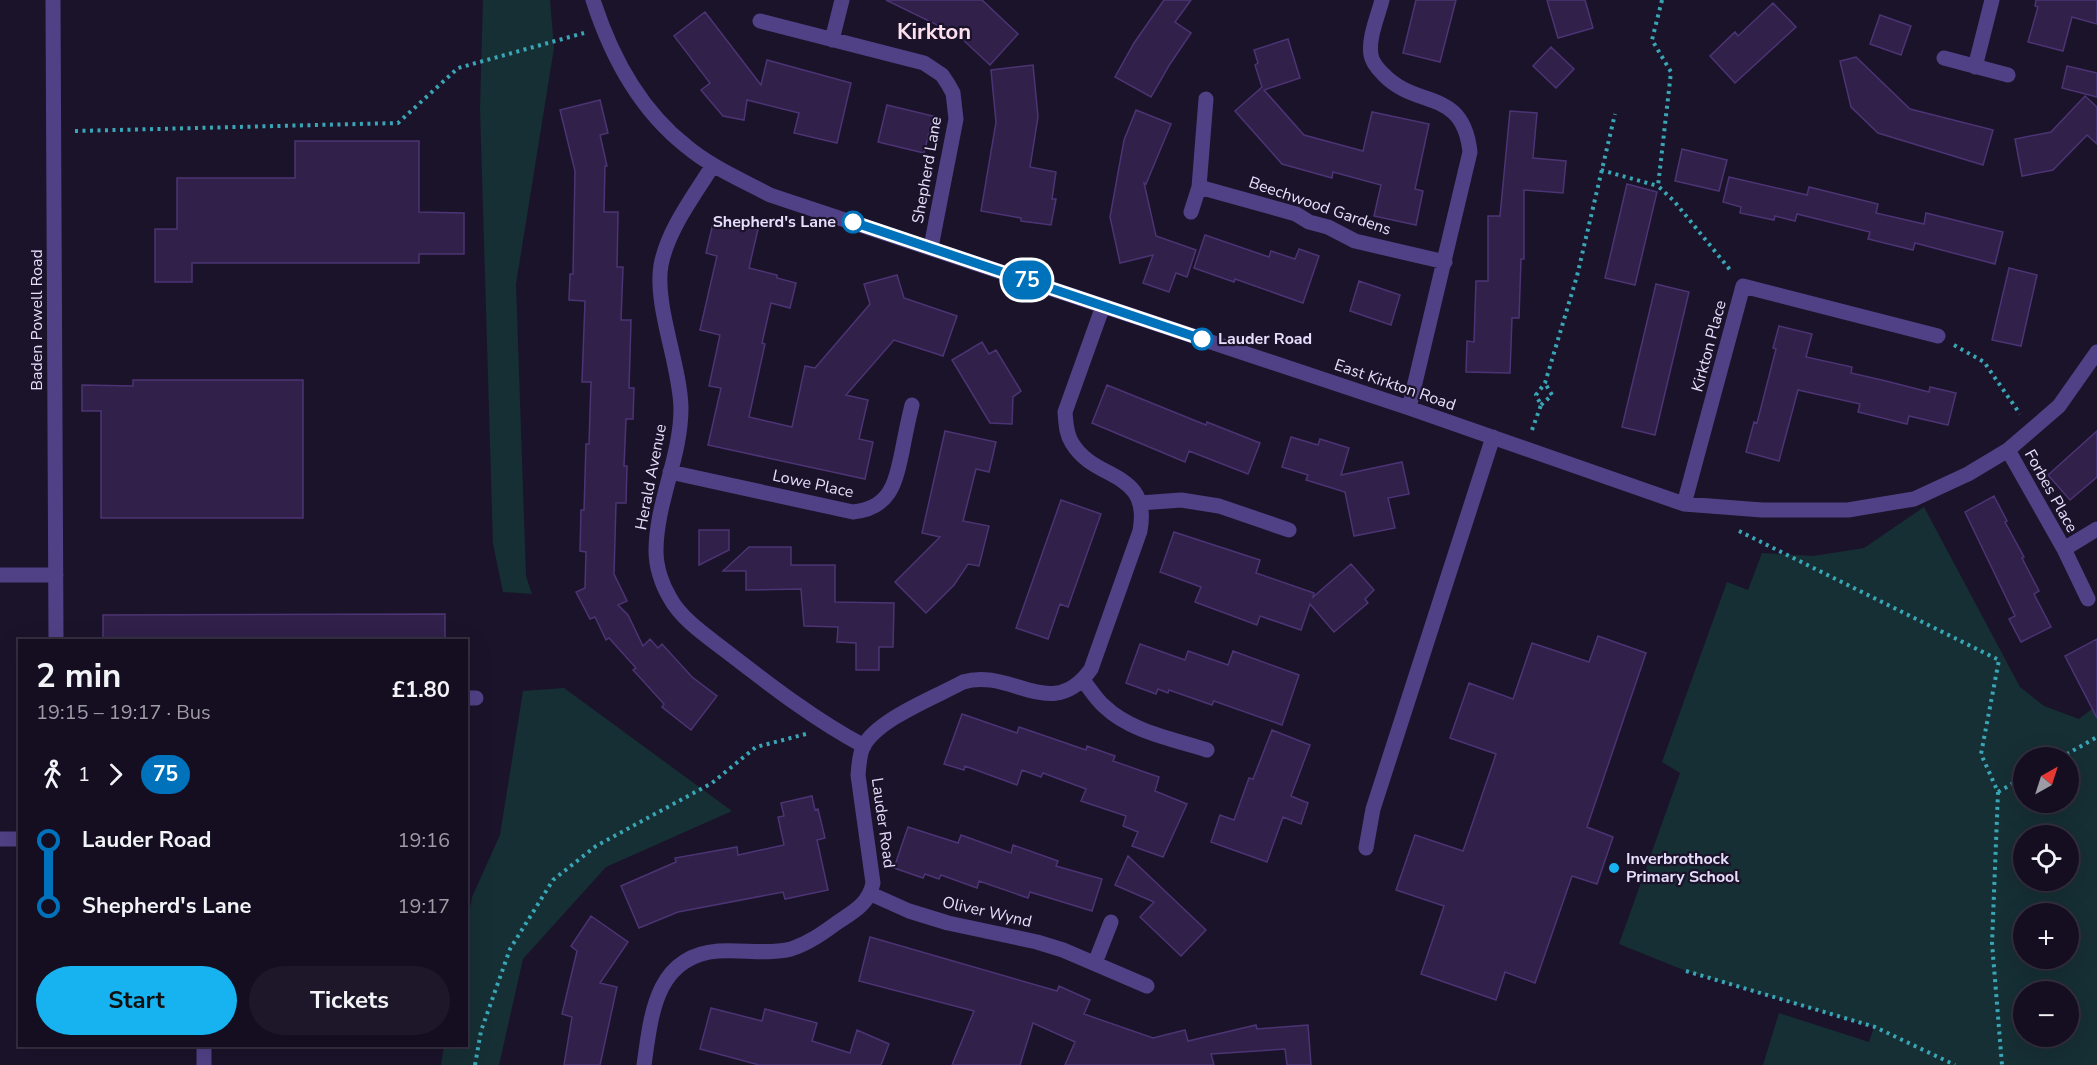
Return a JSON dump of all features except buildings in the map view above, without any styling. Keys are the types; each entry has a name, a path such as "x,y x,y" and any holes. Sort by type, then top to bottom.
{"street":[{"name":"Baden Powell Road","path":"53,0 56,639"},
{"name":"East Kirkton Road","path":"593,0 602,28 620,68 649,111 685,146 713,165 770,195 1493,436 1684,504 1762,510 1848,510 1914,499 1968,474 2008,450 2059,406 2097,352"},
{"path":"832,40 842,0"},
{"path":"1382,0 1372,38 1371,55 1377,68 1401,89 1438,102 1452,111 1462,122 1468,135 1470,152 1409,408"},
{"path":"1976,67 1992,0"},
{"name":"Shepherd Lane","path":"760,21 924,63 942,75 953,93 956,119 931,247"},
{"path":"1944,58 2008,75"},
{"path":"1191,212 1199,187 1206,99"},
{"name":"Herald Avenue","path":"713,165 677,224 661,267 660,287 679,380 681,410 678,436 658,524 656,552 659,575 670,600 697,628 750,670 833,728 864,746"},
{"name":"Beechwood Gardens","path":"1199,187 1296,214 1309,222 1328,227 1355,241 1445,262"},
{"name":"Kirkton Place","path":"1684,504 1743,286 1938,336"},
{"path":"864,746 885,723 963,682 987,679 1046,694 1064,692 1075,687 1091,669 1140,531 1142,518 1140,503 1132,488 1122,478 1093,465 1081,456 1071,442 1066,427 1065,412 1103,306"},
{"name":"Lowe Place","path":"670,472 853,512 867,511 884,499 896,482 912,405"},
{"path":"1366,848 1373,809 1493,436"},
{"name":"Forbes Place","path":"2008,450 2064,549 2088,599"},
{"path":"1140,503 1181,500 1219,506 1289,530"},
{"name":"Forbes Place","path":"2064,549 2097,529"},
{"path":"0,574 56,575"},
{"path":"1083,680 1103,706 1121,720 1208,750"},
{"name":"Lauder Road","path":"864,746 858,775 872,869 871,894"},
{"path":"0,839 18,839"},
{"path":"644,1065 656,999 663,982 687,959 700,953 718,950 788,950 808,943 858,909 871,894"},
{"name":"Oliver Wynd","path":"871,894 909,911 948,923 1037,942 1063,950 1147,986"},
{"path":"1095,963 1111,922"},
{"path":"204,1047 204,1065"}],"path":[{"path":"1658,186 1671,72 1652,40 1662,0"},
{"path":"54,131 398,123 458,68 602,28"},
{"path":"1541,405 1536,395 1545,383 1577,276 1615,114"},
{"path":"1601,170 1658,186 1674,201 1743,286"},
{"path":"1938,336 1984,362 2031,430"},
{"path":"1527,448 1541,405 1552,395 1545,383"},
{"path":"1737,530 1999,660 1981,754 1998,792 1992,943 2002,1065"},
{"path":"475,1065 481,1031 510,949 553,880 596,846 712,783 756,747 833,728"},
{"path":"2079,747 2097,737"},
{"path":"1998,792 2013,783"},
{"path":"1686,971 1875,1027 1955,1065"}],"green space":[{"path":"483,0 550,0 554,48 516,284 526,576 532,594 503,592 493,544 480,108"},
{"path":"1924,507 2020,687 2044,706 2079,719 2097,705 2097,1065 1763,1065 1779,1013 1869,1042 1874,1027 1686,971 1619,944 1680,773 1662,762 1727,582 1748,590 1762,553 1813,556 1864,548"},
{"path":"564,688 732,811 606,867 523,959 499,1065 441,1065 444,1047 468,1047 468,919 472,897 500,835 523,691"}],"bus line":[{"name":"75","path":"853,222 1202,339"}],"place":[{"name":"Shepherd's Lane","path":"853,222"},
{"name":"Lauder Road","path":"1202,339"},
{"name":"Inverbrothock Primary School","path":"1614,868"}],"district":[{"name":"Kirkton","path":"934,32"}]}
